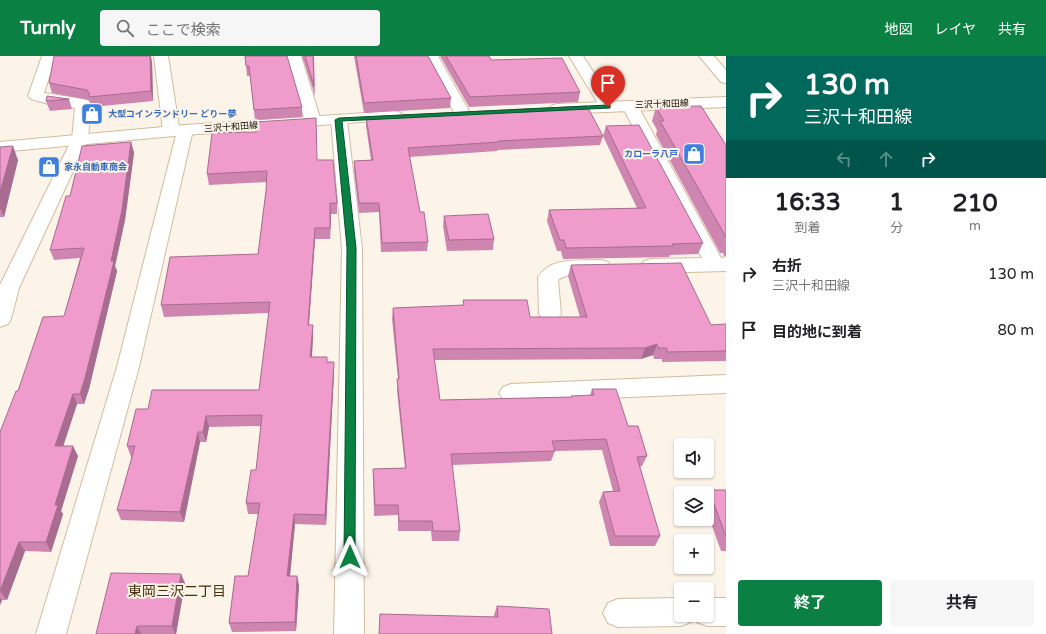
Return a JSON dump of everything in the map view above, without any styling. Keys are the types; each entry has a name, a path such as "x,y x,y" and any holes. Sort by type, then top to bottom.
{"street":[{"path":"0,319 9,288 80,139 83,104 52,100 36,96 49,56"},
{"path":"51,634 128,367 158,248 178,131 161,56"},
{"path":"294,56 313,121"},
{"path":"431,56 462,113"},
{"path":"576,56 608,107"},
{"path":"706,56 712,56"},
{"path":"706,56 726,79"},
{"name":"三沢十和田線","path":"538,110 726,102"},
{"path":"550,314 548,277 561,268 721,264 630,106"},
{"name":"三沢十和田線","path":"0,147 178,131 408,116"},
{"path":"339,120 352,248 349,634"},
{"path":"511,393 726,384"},
{"path":"618,613 674,612"},
{"path":"714,612 726,612"}],"building":[{"path":"54,56 150,56 151,91 89,97 87,90 49,83"},
{"path":"245,56 287,56 302,107 254,110 249,66 246,66"},
{"path":"305,56 313,56 314,86"},
{"path":"356,56 428,56 451,98 364,103"},
{"path":"446,56 489,56 491,60 562,58 580,92 470,97"},
{"path":"47,96 69,99 46,101"},
{"path":"587,106 603,136 498,141 499,142 408,148 420,212 424,212 428,242 382,243 379,203 359,203 354,161 373,160 366,117"},
{"path":"701,106 726,145 726,237 660,121 664,121 656,107"},
{"path":"316,118 317,160 333,160 337,203 330,203 330,228 315,228 308,325 313,325 310,357 327,357 327,362 334,362 325,515 294,514 287,576 297,576 295,622 229,623 235,576 248,576 260,503 246,503 251,470 256,470 262,415 206,416 203,432 198,432 180,512 117,510 135,446 127,446 136,409 148,409 152,390 259,390 270,302 161,305 170,257 258,254 267,171 207,174 212,133 256,132 255,122"},
{"path":"639,125 703,243 672,244 673,246 566,248 564,240 560,240 549,210 646,208 606,126"},
{"path":"131,142 122,210 111,261 114,261 85,378 80,394 73,394 55,446 73,446 55,505 58,505 46,542 19,542 0,591 0,432 16,391 18,391 43,317 64,316 84,248 50,250 66,196 70,196 82,146"},
{"path":"13,146 0,192 0,147"},
{"path":"488,214 494,239 449,240 444,216"},
{"path":"681,263 711,325 726,324 726,351 667,352 667,348 658,348 657,344 645,348 433,349 440,400 572,397 571,396 594,395 592,389 616,389 628,426 638,426 647,456 637,457 660,536 615,536 603,492 620,491 606,439 552,441 555,451 451,454 460,531 433,531 432,521 399,521 398,505 375,505 373,469 406,468 397,379 399,379 393,308 464,305 463,300 527,300 530,317 587,317 571,265"},
{"path":"714,490 726,490 726,537 714,504"},
{"path":"111,573 181,574 172,626 137,626 135,634 96,634"},
{"path":"497,606 549,609 552,634 379,634 380,614 498,617"}],"place":[{"name":"大型コインランドリー どりー夢","path":"92,114"},
{"name":"カローラ八戸","path":"694,154"},
{"name":"家永自動車商会","path":"49,167"}],"district":[{"name":"東岡三沢二丁目","path":"177,591"}],"route":[{"path":"350,557 352,248 339,120 608,107"}]}
